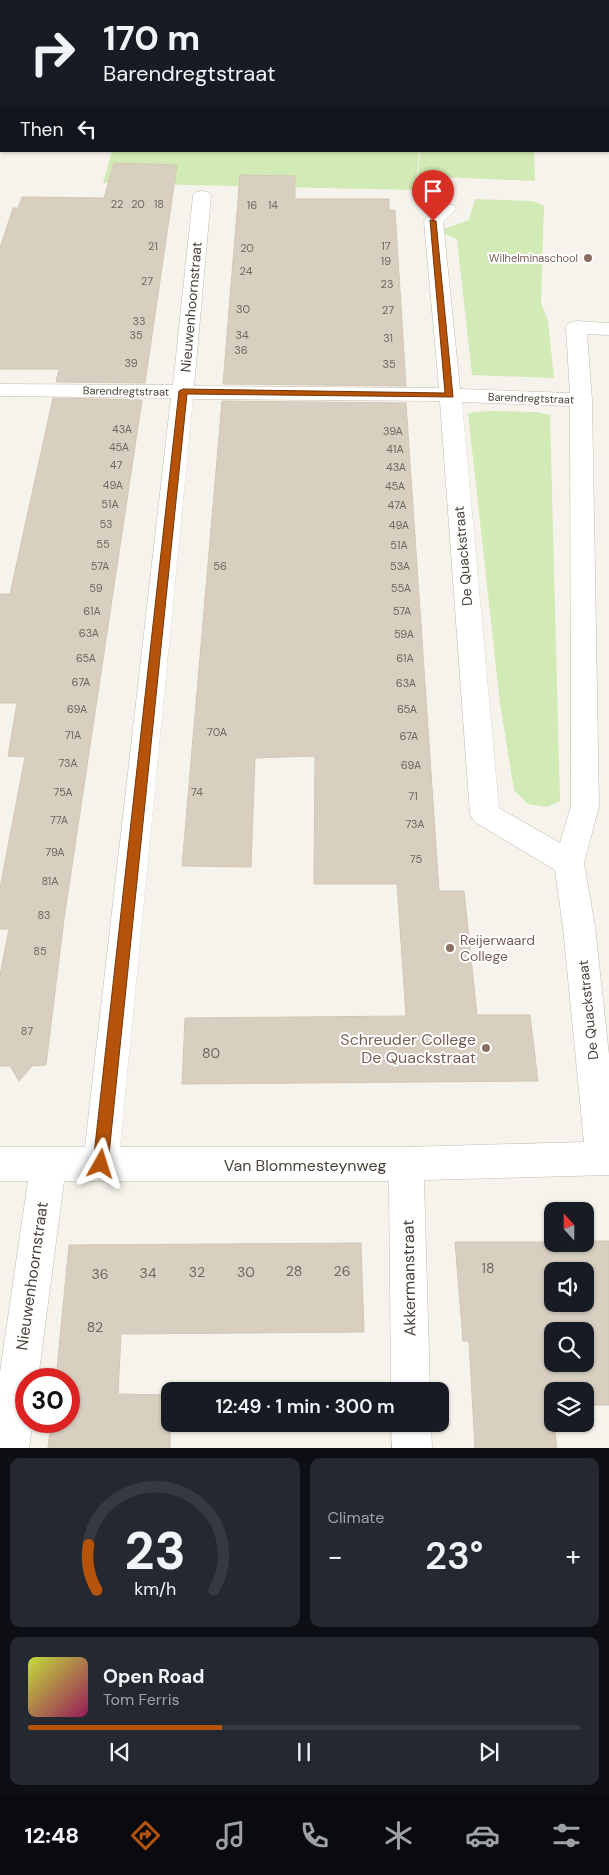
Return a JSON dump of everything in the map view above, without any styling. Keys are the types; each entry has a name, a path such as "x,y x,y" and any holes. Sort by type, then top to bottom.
{"street":[{"name":"Nieuwenhoornstraat","path":"101,1164 202,196"},
{"name":"De Quackstraat","path":"447,209 433,221 450,396 485,814 569,863"},
{"name":"De Quackstraat","path":"606,1158 579,927 569,863 585,806 581,400 576,327 609,329"},
{"name":"Barendregtstraat","path":"0,390 183,391 581,400"},
{"name":"Van Blommesteynweg","path":"0,1164 252,1166 606,1158"},
{"name":"Akkermanstraat","path":"406,1164 411,1382"},
{"name":"Nieuwenhoornstraat","path":"9,1448 48,1165"},
{"path":"411,1432 412,1448"}],"green space":[{"path":"112,152 419,152 416,190 103,183"},
{"path":"420,152 534,152 535,181 418,176"},
{"path":"475,199 533,201 544,206 541,303 548,321 554,378 472,375 457,239 445,234 444,229 469,220"},
{"path":"490,411 536,412 550,415 560,801 547,807 528,804 514,790 500,703 468,413"}],"building":[{"path":"114,163 177,165 145,383 56,382 59,369 0,369 0,248 13,208 18,208 22,197 104,198"},
{"path":"240,175 295,176 295,199 389,199 389,210 395,210 406,386 223,384"},
{"path":"53,398 142,400 64,919 46,1065 32,1066 19,1081 10,1066 0,1066 0,975 9,929 0,929 0,888 25,757 8,756 17,703 0,703 0,594 10,594"},
{"path":"222,401 406,403 439,891 464,891 477,1015 530,1015 538,1081 182,1084 185,1018 406,1016 397,884 314,884 315,756 255,758 251,867 182,866"},
{"path":"594,1241 609,1241 609,1405 594,1405 594,1382 544,1382 544,1432 555,1432 557,1448 475,1448 469,1341 463,1341 455,1242 544,1242 544,1252 594,1252"},
{"path":"361,1243 364,1332 121,1334 118,1394 161,1395 161,1432 170,1432 170,1448 48,1448 50,1433 80,1433 80,1368 57,1368 69,1245"}],"place":[{"name":"Wilhelminaschool","path":"588,258"},
{"name":"Reijerwaard College","path":"450,948"},
{"name":"Schreuder College De Quackstraat","path":"486,1048"}],"route":[{"path":"101,1164 183,391 450,396 433,221"}]}
